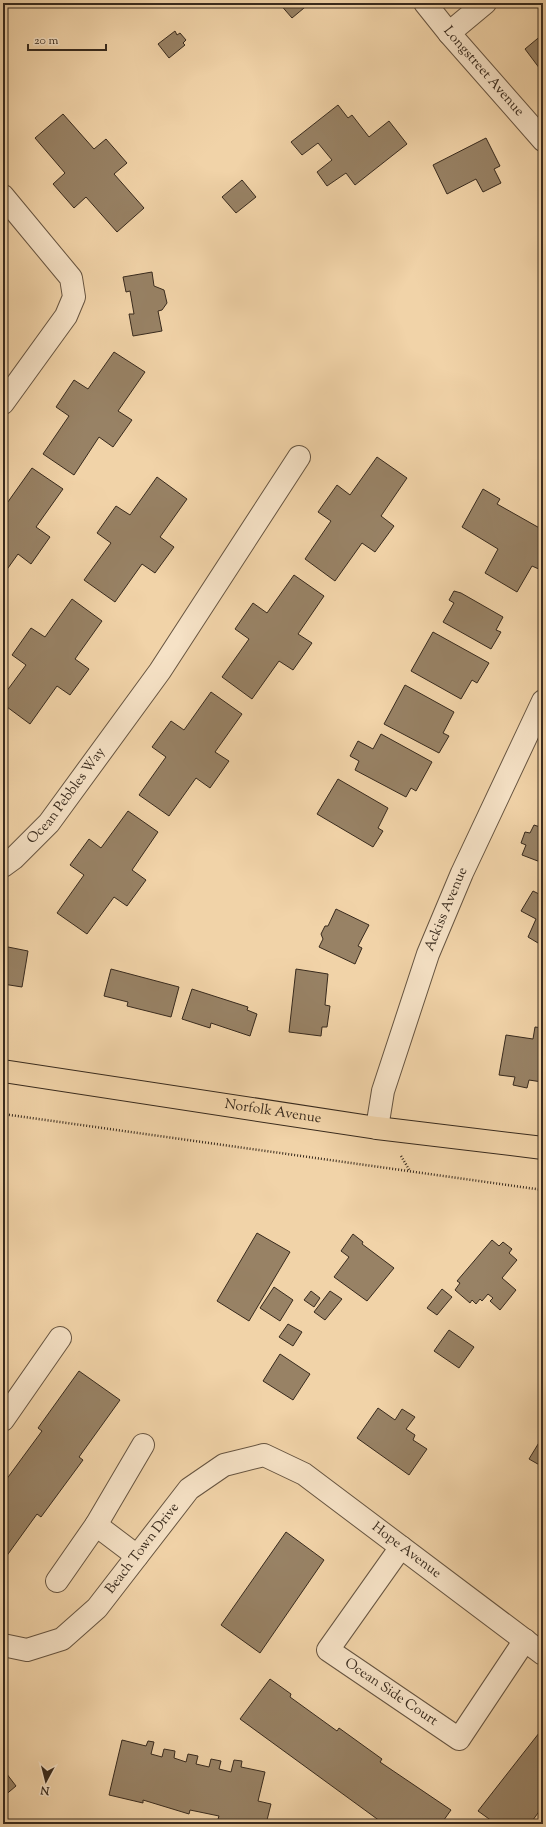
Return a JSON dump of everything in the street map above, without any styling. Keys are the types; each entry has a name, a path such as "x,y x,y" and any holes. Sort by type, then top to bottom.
{"main road":[{"name":"Norfolk Avenue","path":"3,1071 377,1128 543,1148"}],"street":[{"name":"Longstreet Avenue","path":"425,3 449,33 543,140"},
{"path":"449,33 485,3"},
{"path":"3,196 71,278 74,297 66,316 3,404"},
{"name":"Ocean Pebbles Way","path":"3,866 14,858 49,823 160,671 298,457"},
{"name":"Ackiss Avenue","path":"377,1128 383,1091 428,954 462,873 543,701"},
{"path":"3,1420 60,1338"},
{"path":"57,1581 96,1525 143,1445"},
{"name":"Hope Avenue","path":"264,1455 304,1474 543,1654"},
{"name":"Beach Town Drive","path":"3,1644 26,1650 62,1639 97,1608 189,1489 224,1465 264,1455"},
{"path":"96,1525 137,1556"},
{"name":"Ocean Side Court","path":"401,1547 328,1650 459,1739 525,1640"}],"path":[{"path":"3,1114 543,1190"}],"building":[{"path":"279,3 310,3 292,18"},
{"path":"175,31 177,35 180,33 186,40 183,43 185,45 169,58 158,44"},
{"path":"543,34 543,73 525,49"},
{"path":"338,105 348,118 352,115 369,137 389,121 407,144 355,185 346,173 327,186 317,172 332,160 318,143 302,155 291,142"},
{"path":"63,114 94,149 106,139 127,163 114,174 144,208 117,232 86,197 74,208 53,184 65,173 35,138"},
{"path":"486,138 500,166 494,169 501,183 483,192 476,179 447,194 433,165"},
{"path":"242,180 256,197 236,213 222,197"},
{"path":"152,272 154,286 164,290 167,303 162,310 158,311 162,331 133,336 129,314 134,314 130,291 126,292 123,277"},
{"path":"114,352 145,372 118,411 132,420 113,447 99,437 74,475 43,454 69,416 56,407 74,380 88,389"},
{"path":"377,457 407,478 381,516 394,526 375,552 362,543 335,581 305,559 331,521 318,512 337,485 350,495"},
{"path":"32,468 63,489 36,527 50,537 31,564 18,554 3,575 3,504 5,506"},
{"path":"157,477 187,499 160,537 174,547 155,573 142,564 115,602 84,580 111,543 97,533 116,506 130,515"},
{"path":"483,489 500,499 497,504 543,530 543,566 541,570 532,566 517,592 485,573 498,549 462,527"},
{"path":"294,575 324,596 298,634 312,643 293,670 279,661 252,699 222,677 249,639 235,629 253,603 267,613"},
{"path":"454,591 461,593 503,617 496,630 501,632 491,649 443,622 454,603 449,600"},
{"path":"72,599 102,621 75,659 89,669 70,695 57,686 30,724 3,704 3,696 26,665 12,655 31,628 45,637"},
{"path":"433,632 489,663 477,683 472,680 461,699 411,671"},
{"path":"405,685 454,712 443,733 449,736 439,753 384,724"},
{"path":"211,692 242,714 215,752 229,761 210,788 196,778 169,816 139,795 166,757 152,747 171,721 184,730"},
{"path":"381,734 432,762 416,791 411,788 406,797 355,770 359,761 350,756 358,741 373,749"},
{"path":"338,779 388,808 378,828 383,831 373,847 317,814"},
{"path":"128,811 158,832 132,870 146,880 127,906 114,897 87,934 57,913 84,875 70,865 89,839 101,848"},
{"path":"534,825 543,828 543,863 522,855 526,845 521,843 525,832 530,833"},
{"path":"533,891 543,896 543,946 528,937 536,919 521,911"},
{"path":"336,909 369,925 358,946 362,948 355,964 319,947 323,939 321,934 325,926 328,926"},
{"path":"3,946 28,951 22,987 3,984"},
{"path":"111,969 179,987 171,1017 127,1006 128,1002 104,996"},
{"path":"296,969 328,974 325,1005 330,1006 327,1027 322,1027 321,1036 289,1032"},
{"path":"192,989 248,1007 247,1010 257,1014 250,1036 211,1023 210,1028 182,1019"},
{"path":"535,1027 543,1028 542,1082 529,1080 527,1088 513,1085 515,1077 499,1075 506,1035 533,1039"},
{"path":"257,1233 290,1252 249,1321 217,1301"},
{"path":"353,1234 363,1242 362,1244 394,1268 367,1301 334,1277 349,1257 341,1251"},
{"path":"492,1240 499,1246 503,1242 512,1249 509,1253 517,1260 502,1278 516,1290 500,1310 490,1301 493,1298 488,1294 482,1301 480,1299 476,1304 472,1300 470,1303 455,1290 460,1283 457,1281"},
{"path":"274,1287 293,1300 280,1321 260,1308"},
{"path":"442,1289 452,1297 437,1315 427,1308"},
{"path":"311,1291 320,1298 314,1307 304,1300"},
{"path":"330,1291 342,1299 325,1320 314,1312"},
{"path":"288,1324 302,1332 293,1346 279,1337"},
{"path":"449,1330 474,1347 459,1368 434,1351"},
{"path":"280,1354 310,1374 293,1400 263,1381"},
{"path":"79,1371 120,1400 79,1457 83,1460 41,1517 37,1514 3,1561 3,1484 42,1431 38,1428"},
{"path":"378,1408 395,1420 402,1409 415,1417 406,1429 415,1435 413,1440 427,1449 409,1475 357,1438"},
{"path":"543,1436 543,1467 529,1459"},
{"path":"286,1532 324,1560 260,1653 221,1625"},
{"path":"270,1679 291,1694 290,1697 337,1731 339,1728 382,1759 380,1762 451,1810 441,1824 384,1824 240,1719"},
{"path":"543,1728 543,1806 530,1824 496,1824 478,1811"},
{"path":"122,1740 146,1746 148,1741 154,1742 151,1754 162,1757 164,1749 175,1751 174,1758 186,1762 188,1754 198,1756 196,1764 209,1767 211,1759 221,1761 219,1769 231,1772 234,1760 242,1761 241,1767 265,1772 258,1801 271,1804 266,1824 237,1824 218,1819 219,1816 190,1810 189,1814 143,1800 143,1803 109,1795"},
{"path":"3,1769 16,1786 3,1797"}]}
